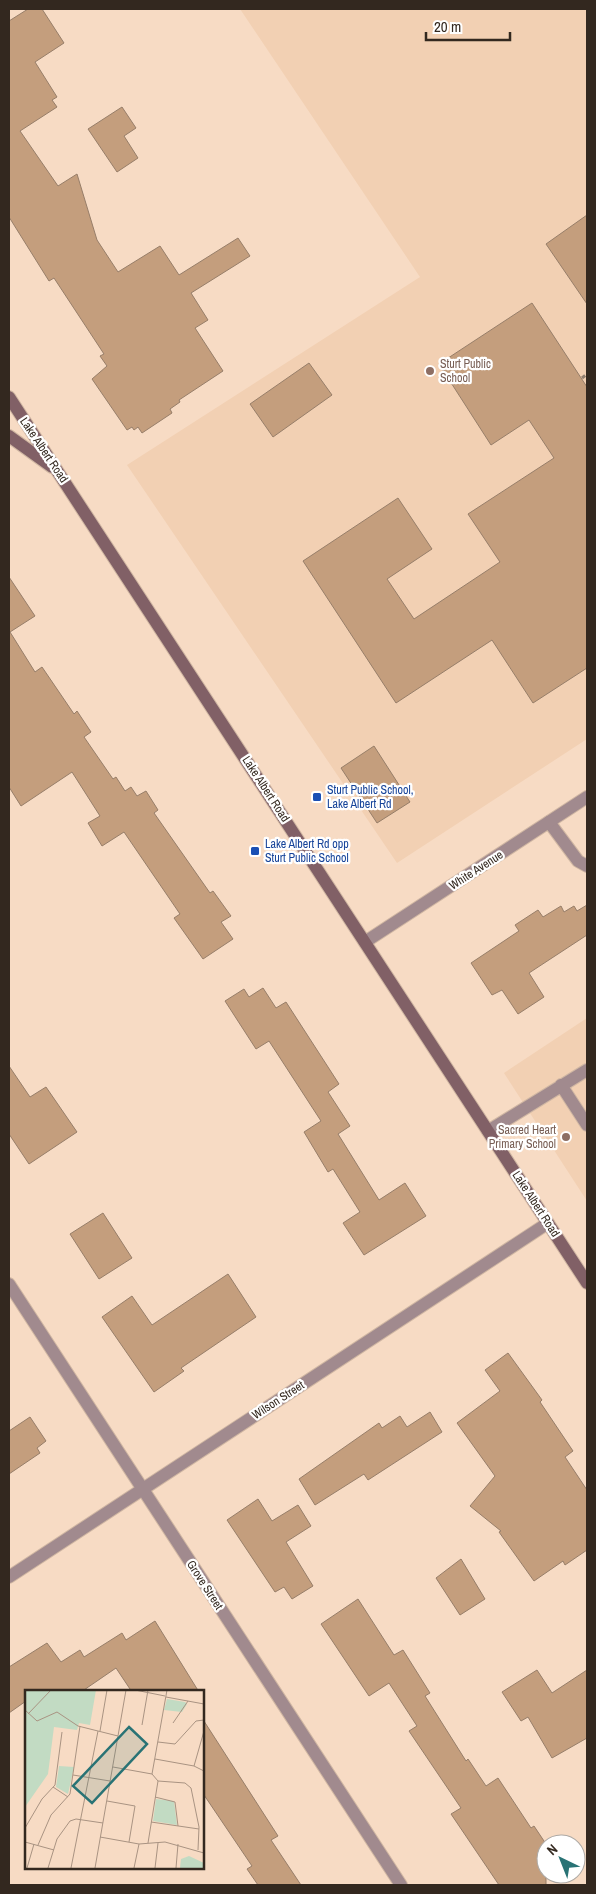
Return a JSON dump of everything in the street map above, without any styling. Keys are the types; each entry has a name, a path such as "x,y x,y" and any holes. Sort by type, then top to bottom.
{"main road":[{"name":"Lake Albert Road","path":"9,396 587,1283"},
{"path":"9,436 60,472"}],"street":[{"name":"White Avenue","path":"365,942 587,797"},
{"path":"549,822 578,861 587,866"},
{"path":"488,1130 587,1070"},
{"path":"561,1085 587,1125"},
{"name":"Wilson Street","path":"9,1577 548,1223"},
{"name":"Grove Street","path":"9,1284 401,1885"}],"path":[{"path":"582,378 587,374"}],"shaded area":[{"name":"Sturt Public School","path":"240,9 587,9 587,739 397,863 127,465 420,277"},
{"name":"Sacred Heart Primary School","path":"587,1018 587,1201 504,1073"}],"building":[{"path":"28,9 42,9 64,43 35,62 57,97 52,100 57,107 20,131 58,186 77,174 97,240 118,272 160,246 179,275 238,238 250,256 191,293 208,320 195,328 223,371 179,400 180,402 170,409 172,413 142,433 138,427 134,430 132,427 127,430 92,379 107,366 100,356 104,354 54,278 49,281 9,217 9,21"},
{"path":"122,107 136,128 124,136 138,158 117,172 88,129"},
{"path":"587,215 587,304 546,244"},
{"path":"532,303 587,387 587,668 533,703 492,640 396,703 303,561 398,498 432,549 387,579 414,619 500,562 468,514 554,458 529,420 491,445 439,364"},
{"path":"309,363 332,395 273,437 250,404"},
{"path":"9,577 35,616 10,632 35,672 42,667 74,714 77,711 91,732 84,737 113,779 116,777 125,791 131,787 137,796 146,791 158,810 154,813 210,893 213,891 231,916 221,922 233,939 203,959 174,918 180,914 124,832 102,846 88,823 100,816 72,772 21,806 9,787"},
{"path":"374,746 410,802 377,823 341,768"},
{"path":"587,905 587,935 529,973 544,997 518,1014 502,990 492,995 471,963 519,931 515,925 538,910 543,917 561,906 564,912 574,906 577,911"},
{"path":"263,988 276,1008 286,1002 339,1084 328,1092 350,1126 338,1134 379,1200 405,1183 426,1216 364,1255 343,1223 360,1212 333,1169 328,1172 304,1132 321,1121 269,1041 256,1049 225,1001 244,989 249,997"},
{"path":"9,1066 30,1097 46,1087 77,1132 29,1164 9,1134"},
{"path":"103,1213 132,1258 99,1279 70,1234"},
{"path":"228,1274 256,1317 181,1368 184,1371 154,1392 102,1317 132,1296 152,1325"},
{"path":"508,1353 542,1400 540,1402 573,1451 565,1457 587,1490 587,1550 565,1565 563,1561 534,1581 499,1532 501,1531 470,1506 495,1476 457,1423 500,1391 485,1370"},
{"path":"430,1412 442,1432 368,1480 364,1474 315,1505 299,1479 379,1423 382,1428 400,1416 407,1427"},
{"path":"30,1417 46,1441 37,1448 40,1453 9,1474 9,1431"},
{"path":"258,1499 272,1521 298,1505 311,1526 286,1542 313,1586 292,1599 284,1587 275,1592 227,1520"},
{"path":"461,1559 485,1599 460,1615 436,1578"},
{"path":"358,1599 394,1655 403,1650 430,1693 425,1696 466,1761 468,1759 486,1786 498,1778 531,1828 534,1826 539,1834 536,1834 536,1884 546,1885 499,1885 451,1814 461,1808 409,1731 417,1726 389,1683 369,1696 321,1624"},
{"path":"155,1621 198,1690 131,1690 116,1668 84,1690 25,1690 25,1702 9,1713 9,1667 47,1643 61,1662 80,1650 84,1657 122,1633 126,1640"},
{"path":"537,1670 552,1693 587,1670 587,1738 552,1758 528,1717 521,1721 502,1692"},
{"path":"204,1721 278,1836 271,1840 301,1885 258,1885 247,1869 252,1866 204,1795"}],"place":[{"name":"Sturt Public School","path":"430,371"},
{"name":"Sturt Public School, Lake Albert Rd","path":"317,797"},
{"name":"Lake Albert Rd opp Sturt Public School","path":"255,851"},
{"name":"Sacred Heart Primary School","path":"566,1137"}]}
